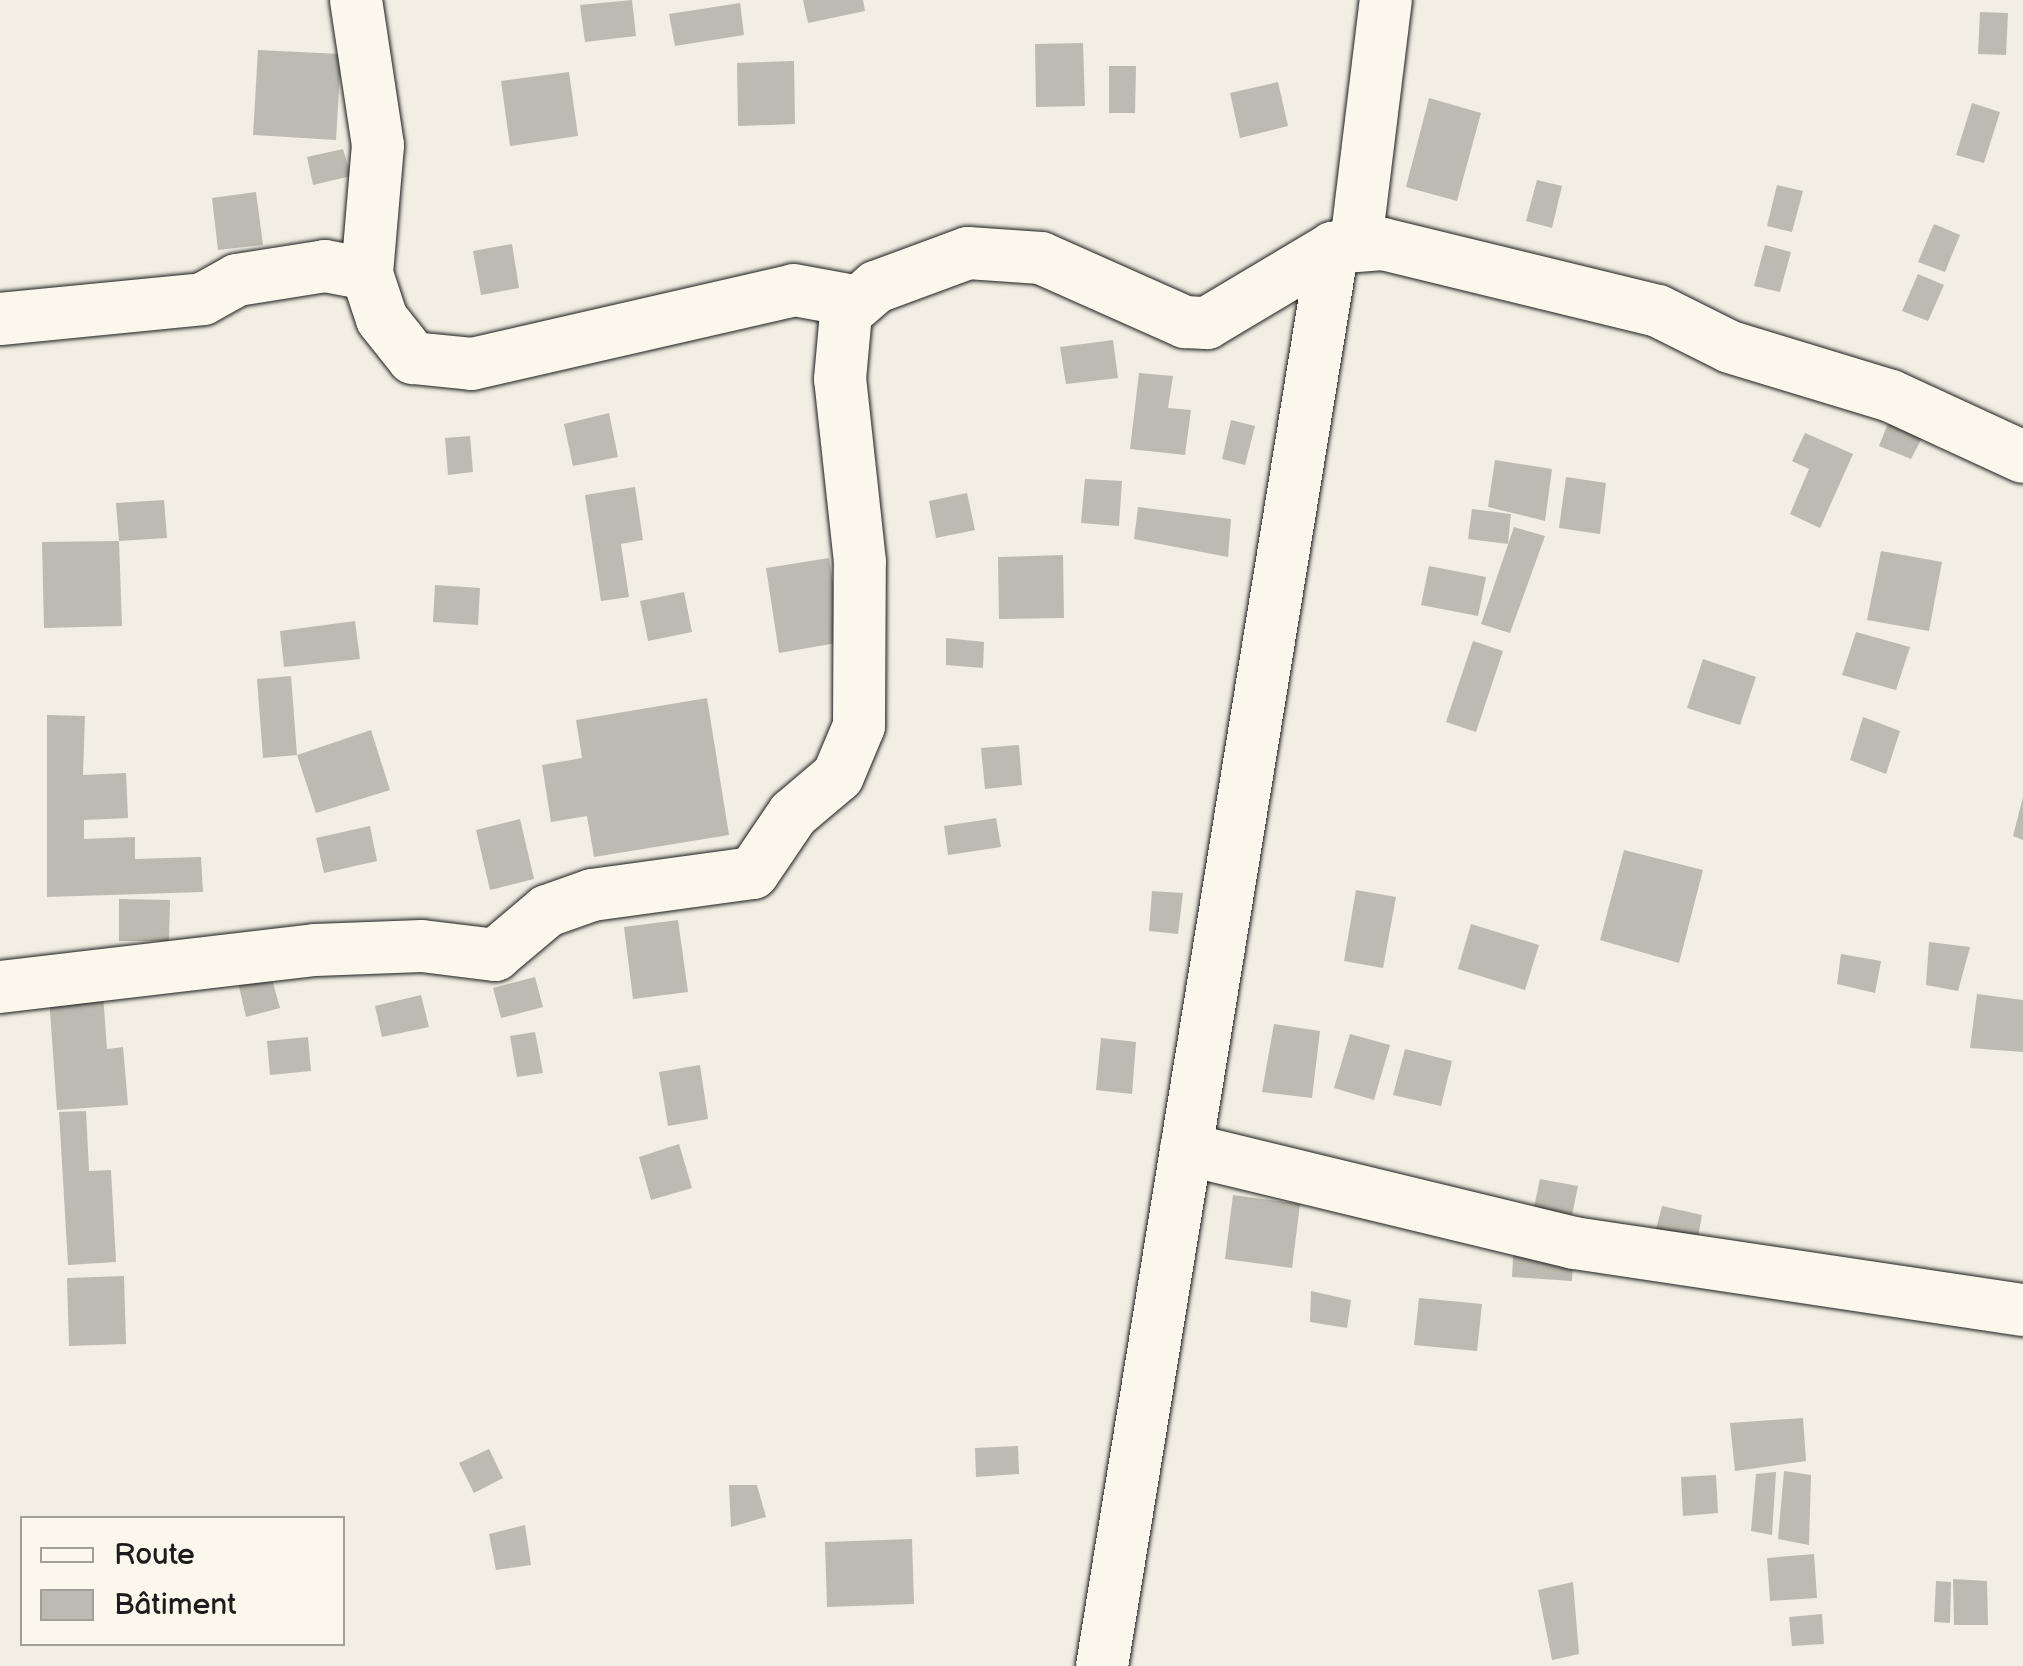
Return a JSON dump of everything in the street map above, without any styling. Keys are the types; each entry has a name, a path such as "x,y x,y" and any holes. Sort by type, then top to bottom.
{"street":[{"path":"356,0 378,145 367,274 394,341 440,368 794,290 854,301 968,253 1004,254 1080,270 1185,322 1207,323 1344,246 1603,293 1730,348 1891,396 2023,457"},
{"path":"1102,1666 1186,1149 1386,0"},
{"path":"0,319 202,299 237,280 325,266 367,274"},
{"path":"0,987 315,950 422,946 495,955 547,911 592,895 753,873 794,814 838,776 859,726 860,562 840,379 841,333 854,301"},
{"path":"1186,1149 1574,1244 2023,1310"}],"building":[{"path":"632,0 636,36 585,42 580,5"},
{"path":"803,0 863,0 865,11 808,23"},
{"path":"740,3 744,35 675,46 669,14"},
{"path":"1980,12 2008,13 2006,55 1978,54"},
{"path":"1083,43 1085,106 1036,107 1035,44"},
{"path":"258,50 341,54 336,140 253,135"},
{"path":"794,61 795,124 738,126 737,63"},
{"path":"1109,66 1136,66 1135,113 1109,113"},
{"path":"569,72 578,136 510,146 501,81"},
{"path":"1278,82 1288,126 1240,138 1230,93"},
{"path":"1429,98 1481,113 1457,201 1406,187"},
{"path":"1972,103 2000,112 1984,163 1956,155"},
{"path":"343,149 351,176 313,185 307,157"},
{"path":"1537,180 1562,186 1552,228 1526,221"},
{"path":"1777,185 1803,191 1792,232 1767,226"},
{"path":"256,192 263,245 218,250 212,198"},
{"path":"1934,224 1960,235 1945,272 1918,262"},
{"path":"512,244 519,288 481,295 473,251"},
{"path":"1765,245 1791,252 1780,292 1754,286"},
{"path":"1918,274 1944,285 1928,321 1902,311"},
{"path":"1113,340 1118,378 1066,384 1060,347"},
{"path":"1139,373 1173,376 1168,408 1191,410 1185,455 1130,449"},
{"path":"609,413 618,457 573,466 564,424"},
{"path":"1890,418 1924,434 1911,459 1879,446"},
{"path":"1231,420 1255,426 1245,465 1222,459"},
{"path":"1805,433 1853,454 1820,528 1790,514 1809,469 1792,461"},
{"path":"470,436 473,472 448,475 445,438"},
{"path":"1495,460 1552,469 1545,521 1488,507"},
{"path":"1566,477 1606,483 1600,534 1559,528"},
{"path":"1085,479 1122,481 1119,526 1081,523"},
{"path":"635,487 643,540 621,544 629,597 601,601 585,495"},
{"path":"967,493 975,530 936,538 929,501"},
{"path":"164,500 167,538 119,541 116,503"},
{"path":"1138,507 1231,519 1228,557 1134,539"},
{"path":"1472,509 1511,514 1508,544 1468,539"},
{"path":"1514,527 1545,536 1510,633 1481,624"},
{"path":"119,541 122,626 44,628 42,542"},
{"path":"1881,551 1942,562 1929,631 1867,620"},
{"path":"1063,555 1064,618 999,619 998,557"},
{"path":"829,558 842,642 779,653 766,568"},
{"path":"1429,566 1486,577 1478,616 1421,605"},
{"path":"435,585 480,588 478,625 433,622"},
{"path":"684,592 692,632 648,641 640,601"},
{"path":"355,621 360,659 284,667 280,631"},
{"path":"1856,632 1910,647 1896,690 1842,675"},
{"path":"946,638 984,642 983,668 946,665"},
{"path":"1473,641 1503,651 1476,732 1446,722"},
{"path":"1703,659 1756,677 1740,725 1687,708"},
{"path":"291,676 297,755 263,758 257,679"},
{"path":"707,698 729,835 594,857 587,816 551,822 542,765 582,758 576,720"},
{"path":"47,715 85,716 83,775 126,773 128,818 84,820 84,839 135,837 135,859 201,857 203,892 47,897"},
{"path":"1863,717 1900,731 1886,774 1850,760"},
{"path":"371,730 390,790 316,813 297,755"},
{"path":"1019,745 1022,785 985,789 981,748"},
{"path":"2023,797 2023,840 2013,836"},
{"path":"996,818 1001,847 948,855 944,826"},
{"path":"520,819 534,879 490,890 476,830"},
{"path":"370,826 377,861 324,873 316,838"},
{"path":"1624,850 1703,870 1679,963 1600,940"},
{"path":"1356,890 1396,897 1383,968 1344,961"},
{"path":"1152,891 1183,893 1178,934 1149,931"},
{"path":"119,899 170,900 169,941 119,941"},
{"path":"678,920 688,992 633,999 624,927"},
{"path":"1471,924 1539,945 1525,990 1458,969"},
{"path":"1929,942 1970,947 1958,991 1926,985"},
{"path":"1841,954 1881,961 1875,993 1837,984"},
{"path":"266,958 280,1008 246,1017 235,969"},
{"path":"535,977 543,1007 501,1018 493,988"},
{"path":"103,994 107,1049 123,1047 128,1105 57,1110 49,997"},
{"path":"1977,994 2023,1000 2023,1052 1970,1048"},
{"path":"421,995 429,1027 382,1037 375,1006"},
{"path":"1274,1024 1320,1031 1312,1098 1262,1092"},
{"path":"535,1032 543,1073 517,1077 510,1036"},
{"path":"1350,1034 1390,1045 1374,1100 1334,1088"},
{"path":"308,1037 311,1071 270,1075 267,1041"},
{"path":"1101,1038 1136,1042 1132,1094 1096,1090"},
{"path":"1405,1049 1452,1061 1441,1106 1393,1095"},
{"path":"700,1065 708,1119 668,1126 659,1072"},
{"path":"86,1111 89,1171 111,1170 116,1262 68,1265 59,1112"},
{"path":"679,1144 692,1188 651,1200 639,1157"},
{"path":"1540,1179 1578,1186 1572,1215 1534,1207"},
{"path":"1233,1195 1300,1204 1292,1268 1225,1259"},
{"path":"1662,1206 1702,1215 1697,1243 1655,1233"},
{"path":"1514,1240 1574,1243 1572,1281 1512,1277"},
{"path":"124,1276 126,1344 69,1346 67,1278"},
{"path":"1311,1291 1351,1300 1347,1328 1310,1322"},
{"path":"1419,1298 1482,1304 1477,1351 1414,1345"},
{"path":"1803,1418 1806,1461 1735,1471 1730,1423"},
{"path":"1018,1446 1019,1474 976,1477 975,1448"},
{"path":"489,1449 503,1478 474,1493 459,1463"},
{"path":"1784,1471 1811,1475 1809,1545 1778,1539"},
{"path":"1776,1472 1772,1535 1751,1531 1756,1474"},
{"path":"1716,1475 1718,1513 1683,1516 1681,1477"},
{"path":"729,1485 757,1485 766,1517 731,1527"},
{"path":"525,1525 531,1565 496,1570 489,1534"},
{"path":"912,1539 914,1604 827,1607 825,1542"},
{"path":"1814,1554 1817,1598 1770,1601 1767,1558"},
{"path":"1953,1579 1987,1581 1988,1625 1954,1625"},
{"path":"1936,1581 1951,1582 1950,1623 1934,1622"},
{"path":"1573,1582 1579,1654 1552,1660 1538,1590"},
{"path":"1822,1614 1824,1644 1792,1646 1789,1617"}]}
